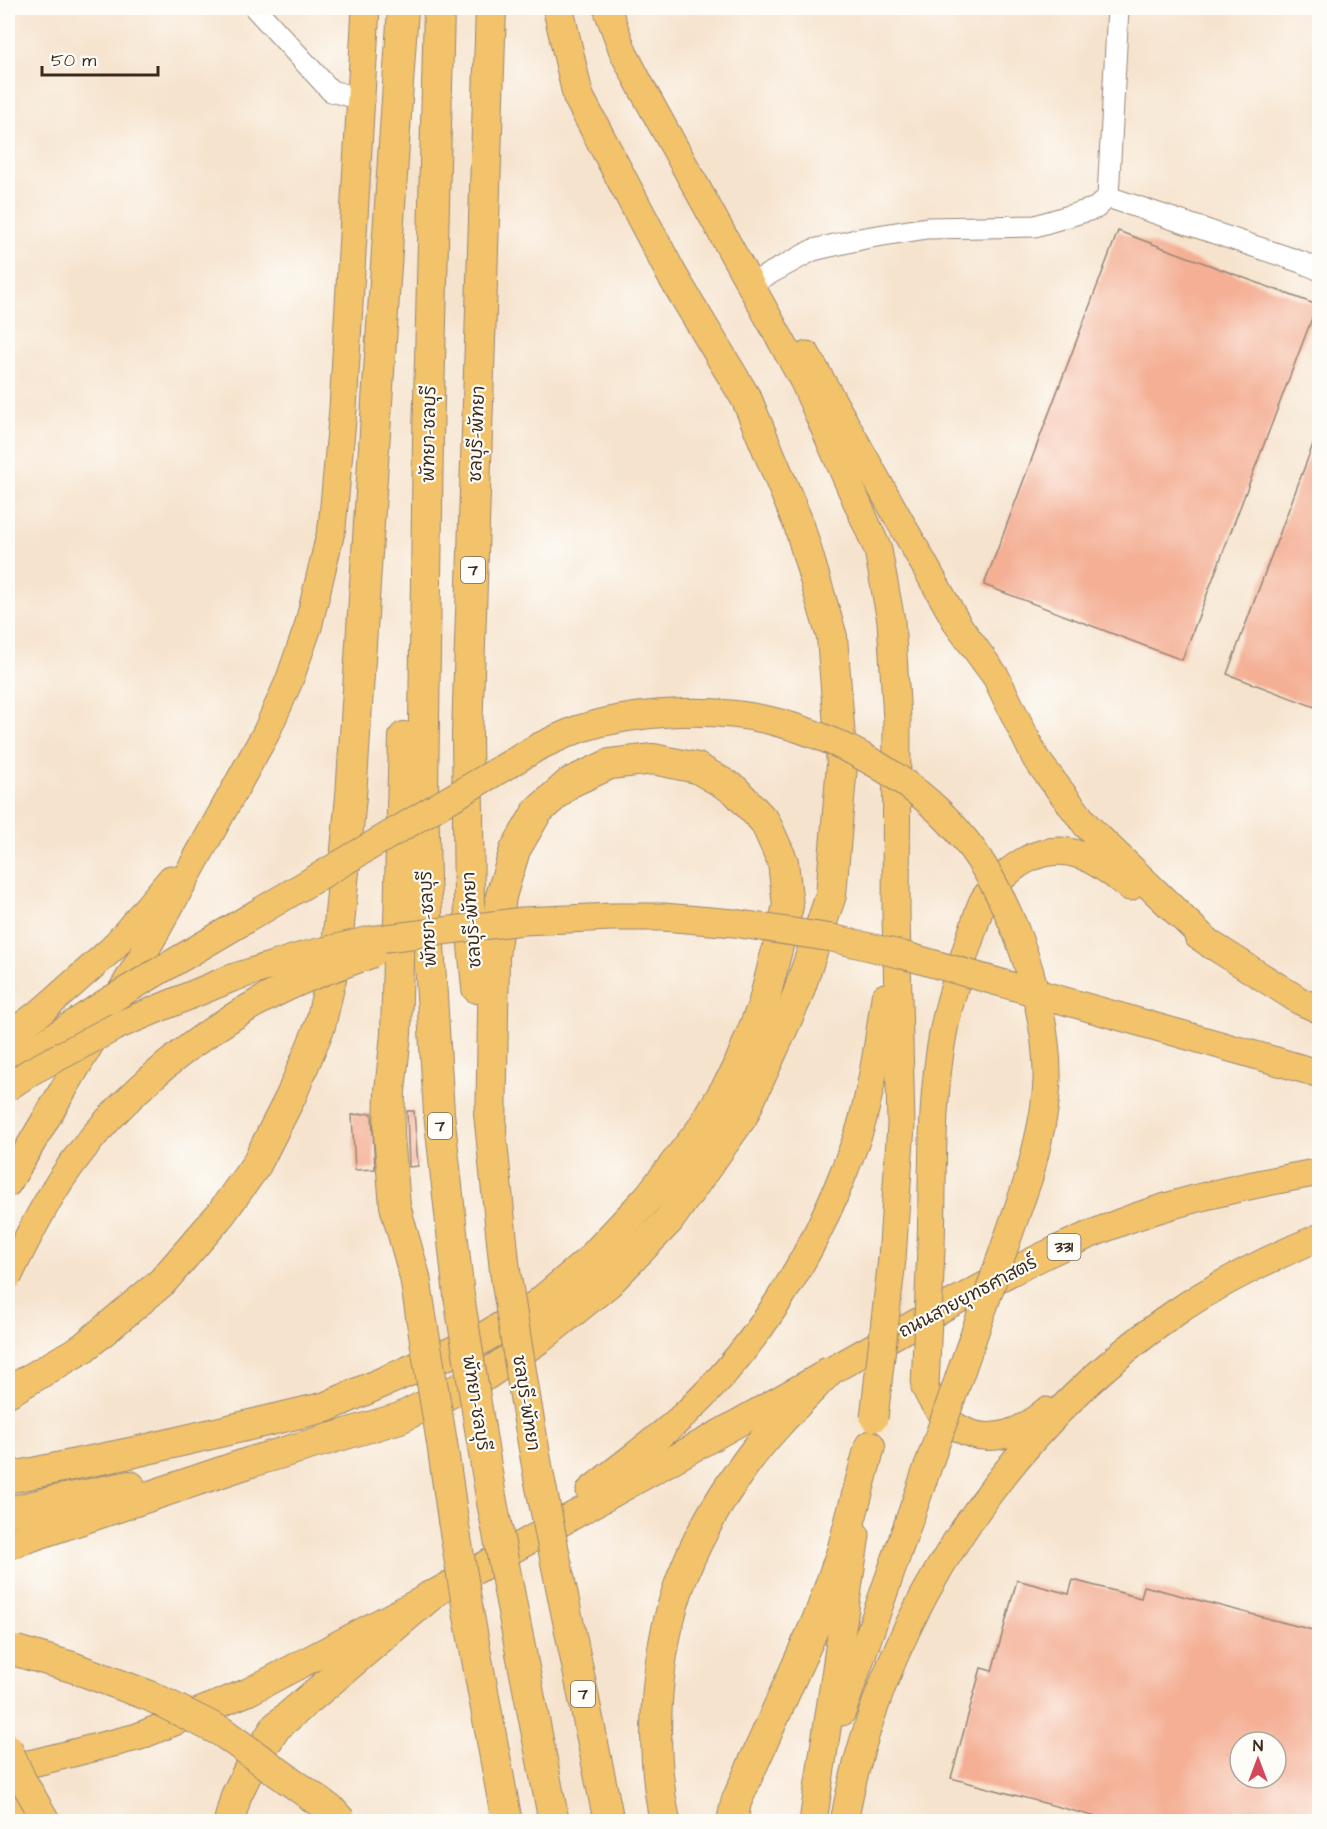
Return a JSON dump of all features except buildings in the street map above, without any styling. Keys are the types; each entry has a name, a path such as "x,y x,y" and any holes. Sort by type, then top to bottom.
{"highway":[{"path":"8,1392 83,1348 162,1282 220,1215 256,1165 291,1096 320,1026 336,957 351,796 403,8"},
{"name":"พัทยา-ชลบุรี","path":"439,8 428,438 423,791 425,879 439,1113 459,1296 491,1497 554,1821"},
{"name":"ชลบุรี-พัทยา","path":"491,8 467,734 469,902 505,1271 526,1409 609,1821"},
{"path":"8,1544 251,1462 400,1418 486,1375 540,1338 608,1283 669,1220 742,1117 797,997 831,895 842,764 832,638 799,525 747,400 672,275 579,96 558,8"},
{"path":"428,438 405,707 395,1046 389,1114 395,1206 415,1277 468,1611 507,1821"},
{"path":"8,1478 135,1452 326,1407 480,1340 537,1305 589,1261 648,1198 701,1130 737,1070 763,1005 788,906 783,862 765,822 735,790 697,768 653,759 610,764 569,783 537,812 515,850 501,896 494,957 491,1131"},
{"path":"665,1821 656,1731 660,1664 677,1592 707,1522 745,1463 827,1373"},
{"path":"732,1821 736,1802 820,1614 842,1551 872,1432"},
{"path":"8,1512 251,1462"},
{"path":"230,1821 236,1796 248,1771 276,1727 430,1596"},
{"path":"12,1650 72,1667 150,1696 222,1732 332,1811 342,1821"}],"main road":[{"path":"8,1183 144,953 266,733 289,681 308,627 332,527 343,409 366,8"},
{"path":"607,8 624,54 804,382 878,550 891,621 897,719 896,915 901,1125 892,1259 872,1432 813,1821"},
{"path":"682,162 819,373 958,625 996,677 1036,759 1087,826 1212,946"},
{"path":"8,1069 24,1056 121,994 538,747 579,729 630,717 678,713 725,714 768,720 816,735 876,764 923,796 966,842 1004,902 1027,960 1042,1023 1047,1078 1043,1124 1029,1177 842,1712 813,1821"},
{"path":"8,1036 42,1011 111,949 209,835"},
{"path":"1320,1010 1300,1001 1212,946 1105,868 1080,854 1056,852 1030,856 1007,872 983,901 964,956 943,1033 936,1089 925,1387 933,1405 946,1420 964,1431 986,1436 1009,1433 1030,1424 1176,1312 1232,1278 1320,1237"},
{"path":"8,1768 137,1737 248,1692 430,1596 525,1542 682,1416 729,1367 759,1330 809,1252 829,1211 862,1124 877,1054 896,915"},
{"path":"8,1087 30,1072 119,1025 232,978 302,956 370,940 523,921 663,916 734,923 832,938 903,955 1320,1074"},
{"path":"8,1277 61,1179 92,1140 138,1090 187,1048 246,1009 307,978 373,954 523,921"},
{"name":"ถนนสายยุทธศาสตร์","path":"525,1542 1013,1271 1080,1240 1155,1211 1245,1186 1320,1172"},
{"path":"844,1821 851,1785 867,1729 891,1664 916,1612 952,1548 990,1490 1030,1442 1080,1391 1123,1352"},
{"path":"8,1747 22,1779 47,1821"},
{"path":"8,1793 26,1821"}],"street":[{"path":"255,8 331,91 361,99"},
{"path":"758,280 813,250 854,240 927,228 1035,225 1096,208 1108,197 1118,8"},
{"path":"1108,197 1320,270"}]}
